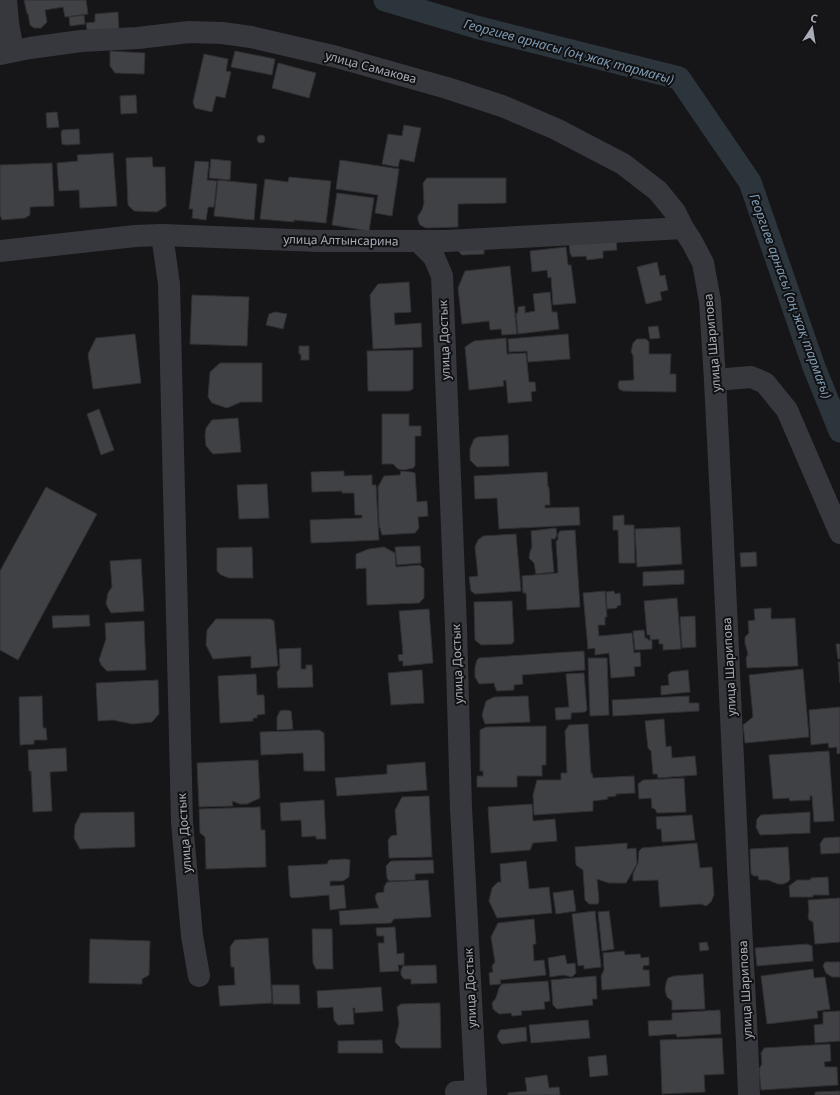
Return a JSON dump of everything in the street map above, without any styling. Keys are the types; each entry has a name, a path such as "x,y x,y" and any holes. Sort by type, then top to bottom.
{"street":[{"path":"6,0 8,23 6,53"},
{"name":"улица Самакова","path":"6,53 81,41 138,38 189,32 222,32 251,37 337,57 447,88 502,106 556,129 623,164 658,191 675,212 687,235"},
{"name":"улица Алтынсарина","path":"0,251 135,236 162,235 318,241 447,241 506,238 687,235"},
{"name":"улица Достык","path":"162,235 169,284 182,822 192,936 199,976"},
{"name":"улица Шарипова","path":"687,235 703,263 710,301 724,552 748,1042 749,1095"},
{"name":"улица Достык","path":"418,241 434,257 442,276 456,628 469,1093"},
{"path":"715,380 751,377 765,383 787,410 840,533"}],"building":[{"path":"24,0 86,0 88,14 65,17 63,7 45,10 47,22 41,28 34,28 30,25"},
{"path":"118,12 119,30 87,30 86,23 95,22 95,14"},
{"path":"84,15 85,24 70,26 69,17"},
{"path":"110,51 145,53 144,74 115,73 110,66"},
{"path":"235,51 275,59 272,75 231,67"},
{"path":"204,54 228,59 226,71 231,72 225,98 216,96 212,112 195,108 193,102"},
{"path":"278,63 316,73 309,98 272,88"},
{"path":"136,95 137,113 121,114 120,96"},
{"path":"57,112 59,127 47,128 46,113"},
{"path":"404,125 421,128 414,162 400,159 398,167 382,164 388,134 402,136"},
{"path":"79,129 80,144 62,144 62,130"},
{"path":"259,135 263,135 265,139 263,143 259,143 257,141 257,137"},
{"path":"113,153 117,206 80,208 79,190 59,191 57,163 78,161 77,155"},
{"path":"152,157 153,167 165,167 166,206 157,212 134,211 128,205 126,158"},
{"path":"211,159 231,161 230,180 209,178"},
{"path":"340,160 399,169 392,216 375,213 378,195 336,189"},
{"path":"195,161 209,162 207,180 217,181 214,207 208,207 206,220 192,218 193,209 189,209"},
{"path":"52,163 54,206 30,207 30,215 25,218 2,220 0,215 0,165"},
{"path":"289,177 331,181 326,223 260,219 265,179 288,182"},
{"path":"427,178 506,178 506,203 458,204 458,227 426,228 420,225 418,216 424,203 423,183"},
{"path":"218,180 257,184 254,220 214,216"},
{"path":"337,193 374,198 369,231 332,225"},
{"path":"616,239 617,250 603,251 603,258 587,260 586,256 572,257 570,253 569,242"},
{"path":"484,245 484,254 462,255 458,251"},
{"path":"566,247 568,265 571,265 576,303 553,305 551,277 548,278 547,270 532,272 530,251"},
{"path":"657,262 660,276 665,275 668,290 660,292 662,300 646,304 637,267"},
{"path":"510,266 517,334 502,335 501,329 490,330 489,321 462,324 458,288 465,271"},
{"path":"409,282 411,312 394,313 395,325 421,323 422,347 373,349 370,295 378,284"},
{"path":"550,292 552,312 557,312 559,329 518,334 516,313 518,313 518,307 525,306 525,313 535,311 533,294"},
{"path":"192,295 249,297 247,346 190,344"},
{"path":"275,312 287,314 283,329 266,325 269,314"},
{"path":"658,326 660,338 650,339 648,327"},
{"path":"135,334 141,383 93,389 88,354 96,338"},
{"path":"568,334 570,359 528,362 527,351 509,352 508,339"},
{"path":"506,338 507,354 526,353 529,382 535,382 536,391 531,392 532,401 508,403 506,380 503,381 504,386 469,390 465,347 474,341"},
{"path":"637,339 646,339 649,342 649,354 671,354 670,374 676,374 676,392 623,391 619,389 619,381 634,380 633,355 631,352 633,343"},
{"path":"299,346 309,346 309,360 301,360"},
{"path":"413,350 413,389 409,391 368,391 367,351"},
{"path":"220,363 262,363 262,402 241,402 227,408 212,403 208,397 210,372"},
{"path":"99,409 114,450 101,455 87,414"},
{"path":"382,414 409,414 409,426 421,426 421,436 415,436 415,466 413,468 404,470 398,469 393,464 382,464"},
{"path":"238,418 241,452 213,454 206,446 206,428 212,420"},
{"path":"508,435 509,466 477,467 470,460 470,449 474,439 478,437"},
{"path":"344,471 344,476 372,475 372,485 376,485 379,540 311,543 310,520 362,518 362,515 355,515 354,493 342,493 342,491 312,492 311,472"},
{"path":"401,471 415,473 417,502 427,501 428,516 418,517 419,528 415,533 382,535 379,525 378,487 384,476 400,475"},
{"path":"547,472 550,505 545,505 545,508 579,507 580,525 499,529 497,498 475,499 474,476"},
{"path":"267,484 269,518 239,519 237,485"},
{"path":"46,487 97,514 18,660 0,650 0,571"},
{"path":"624,515 624,525 634,525 635,563 619,563 618,530 613,530 613,516"},
{"path":"680,527 682,564 637,567 635,529"},
{"path":"556,528 557,535 555,539 551,539 554,572 536,574 534,563 529,558 532,547 531,531"},
{"path":"575,530 580,607 527,610 526,593 523,593 522,576 558,573 556,541 558,540 558,534 560,531"},
{"path":"516,534 521,591 475,594 471,591 469,577 478,576 475,547 478,540 483,536"},
{"path":"420,546 421,563 397,565 395,547"},
{"path":"252,547 253,578 229,578 221,575 217,571 217,548"},
{"path":"384,547 395,553 396,567 420,565 424,569 424,598 419,603 367,605 366,568 356,569 356,554 369,549"},
{"path":"756,552 757,566 741,567 740,553"},
{"path":"141,559 144,611 111,613 106,604 108,593 112,587 110,561"},
{"path":"684,570 684,584 643,586 643,572"},
{"path":"605,591 607,617 605,617 605,625 598,625 599,636 632,633 634,653 640,652 641,666 634,667 635,676 611,678 609,653 595,655 595,648 588,649 583,593"},
{"path":"614,591 615,594 620,593 621,605 617,606 617,608 607,609 606,592"},
{"path":"677,598 681,649 663,650 663,644 659,644 659,639 650,640 650,635 647,635 644,601"},
{"path":"512,601 514,641 512,644 481,645 475,640 474,602"},
{"path":"771,608 771,619 795,618 798,666 747,668 746,658 748,654 745,637 749,633 748,621 755,620 754,609"},
{"path":"429,609 433,663 403,666 403,661 399,661 398,655 403,654 399,611"},
{"path":"89,615 90,626 53,628 52,616"},
{"path":"695,616 696,647 682,648 680,617"},
{"path":"216,619 270,619 274,621 278,666 251,668 251,656 213,659 206,645 207,630"},
{"path":"144,621 146,670 107,671 101,665 99,660 106,639 105,623"},
{"path":"644,630 645,638 652,640 652,649 635,650 633,631"},
{"path":"836,644 840,644 840,659 838,659"},
{"path":"301,648 301,669 306,669 306,665 312,665 313,687 278,688 277,672 280,668 279,649"},
{"path":"584,651 585,670 522,675 523,684 514,685 514,690 497,691 494,683 479,684 475,677 475,667 479,658"},
{"path":"588,658 607,658 609,715 590,716"},
{"path":"838,662 840,662 840,683"},
{"path":"803,669 809,737 745,743 743,725 753,717 749,675"},
{"path":"422,670 424,703 391,705 388,673"},
{"path":"688,670 690,692 661,695 661,686 669,685 668,675 671,672"},
{"path":"584,673 587,710 585,712 571,713 571,719 556,720 555,708 569,707 566,674"},
{"path":"256,674 257,695 264,695 265,714 257,715 257,718 253,718 253,721 220,723 218,676"},
{"path":"158,680 159,714 152,722 132,724 113,720 98,721 96,683"},
{"path":"42,696 43,728 46,728 47,740 34,740 34,744 20,745 19,697"},
{"path":"528,696 530,722 485,724 482,715 486,701 494,697"},
{"path":"689,696 689,703 699,703 699,711 613,716 612,700"},
{"path":"840,707 840,753 837,754 837,747 829,748 828,743 811,745 809,710"},
{"path":"280,711 291,711 293,729 277,730 277,717"},
{"path":"664,719 666,747 671,746 672,758 695,756 697,775 658,778 657,774 653,774 651,751 648,748 645,721"},
{"path":"588,724 591,774 592,773 593,778 634,776 635,793 616,794 616,796 607,797 608,799 593,801 593,811 534,815 533,795 537,780 561,780 561,773 567,773 565,731 569,725"},
{"path":"546,726 546,765 542,765 542,776 517,776 517,787 477,787 477,776 483,776 483,771 480,771 480,730 486,727"},
{"path":"319,730 324,733 325,771 304,771 303,753 261,755 260,732"},
{"path":"66,748 67,771 50,772 52,811 33,812 31,771 29,771 28,750"},
{"path":"829,751 834,821 814,822 812,796 810,796 810,800 790,801 789,798 773,799 769,755"},
{"path":"258,760 260,798 247,804 240,804 232,801 233,806 199,807 197,763"},
{"path":"425,762 427,790 337,796 335,778 387,774 387,765"},
{"path":"684,778 686,812 657,813 655,809 652,808 651,798 639,799 638,784 643,780"},
{"path":"429,796 432,857 389,858 388,840 391,836 397,835 395,810 402,797"},
{"path":"324,800 326,839 316,839 316,836 302,837 301,820 281,821 280,803"},
{"path":"532,804 533,821 555,819 557,841 533,843 530,850 491,853 488,807"},
{"path":"260,807 261,830 265,830 266,867 206,869 205,837 200,833 199,809"},
{"path":"134,812 135,847 80,849 74,838 75,825 81,813"},
{"path":"810,812 810,833 760,835 756,827 757,819 761,815"},
{"path":"692,815 695,840 662,842 661,829 657,829 656,817"},
{"path":"840,837 840,853 821,854 820,844 824,838"},
{"path":"627,843 627,849 636,848 637,864 626,883 609,883 597,879 598,904 589,904 585,900 583,870 576,865 575,847"},
{"path":"697,843 700,868 712,867 714,895 711,902 706,906 701,904 660,907 658,880 633,881 633,874 638,863 639,851 642,848"},
{"path":"788,847 790,879 788,882 778,884 768,880 759,880 758,876 751,874 750,849"},
{"path":"329,860 350,860 349,877 343,881 330,881 330,886 344,885 346,908 330,910 329,895 292,898 290,896 288,866 327,864"},
{"path":"433,860 434,873 415,874 415,880 389,881 387,878 386,866 391,861"},
{"path":"526,861 529,889 549,887 552,913 497,918 489,901 492,888 498,882 501,882 500,864"},
{"path":"828,877 829,895 790,897 789,886 797,880 810,880 811,878"},
{"path":"428,880 431,917 394,919 391,923 340,925 339,911 379,908 375,896 377,893 384,892 384,887 387,882"},
{"path":"573,890 576,911 556,914 553,893"},
{"path":"840,898 840,942 815,944 813,922 809,920 808,915 808,900"},
{"path":"595,911 601,967 584,969 584,965 578,966 572,914"},
{"path":"609,911 614,949 602,951 598,912"},
{"path":"534,919 536,944 533,944 534,961 544,960 546,975 500,980 501,984 490,985 489,973 493,972 492,966 495,962 491,937 498,923"},
{"path":"395,927 397,954 404,953 404,965 398,965 399,971 380,972 378,943 384,943 384,936 377,936 376,928"},
{"path":"312,929 332,929 333,969 316,969 313,963"},
{"path":"268,938 272,1003 220,1006 218,986 235,985 234,967 231,967 230,947 235,940"},
{"path":"90,939 150,941 149,975 142,979 142,984 89,983"},
{"path":"707,942 709,950 700,951 699,943"},
{"path":"807,944 812,946 813,961 757,966 755,948"},
{"path":"624,951 625,955 640,954 641,958 649,957 649,965 643,966 643,970 649,970 650,986 602,990 601,976 604,970 603,953"},
{"path":"565,955 567,964 575,963 576,973 572,977 563,975 550,977 548,958"},
{"path":"825,962 840,962 840,977 832,977 826,973 823,966"},
{"path":"436,965 437,983 411,984 411,979 404,979 401,975 403,966"},
{"path":"813,969 814,978 825,977 830,1009 817,1011 818,1018 767,1024 761,976"},
{"path":"703,974 705,1009 672,1010 672,1001 667,997 665,990 668,978 674,976"},
{"path":"596,976 597,999 592,999 593,1005 557,1009 553,1005 551,980"},
{"path":"548,981 550,1001 544,1002 545,1009 521,1011 522,1015 512,1016 511,1013 499,1014 493,1009 492,1003 496,998 502,984"},
{"path":"272,985 299,985 300,1004 273,1004"},
{"path":"381,987 383,1011 355,1013 355,1008 353,1008 354,1024 338,1025 334,1020 333,1007 318,1008 317,991"},
{"path":"440,1003 441,1048 401,1048 395,1042 399,1024 397,1007 401,1004"},
{"path":"720,1010 721,1034 677,1037 676,1034 649,1036 648,1021 672,1020 672,1013"},
{"path":"840,1011 840,1041 815,1043 814,1025 823,1024 823,1012"},
{"path":"588,1020 590,1038 531,1043 529,1025"},
{"path":"526,1027 527,1041 502,1044 499,1041 497,1036 500,1030"},
{"path":"722,1038 724,1074 704,1075 705,1092 662,1094 660,1040"},
{"path":"382,1040 383,1053 338,1053 338,1041"},
{"path":"830,1044 831,1061 824,1062 825,1067 837,1067 838,1085 761,1090 759,1069 762,1064 761,1053 764,1048"},
{"path":"606,1055 608,1075 590,1077 588,1057"},
{"path":"547,1075 549,1088 559,1087 560,1095 508,1095 508,1093 527,1091 525,1078"},
{"path":"840,1091 840,1095 815,1095 815,1092"}],"waterway":[{"name":"Георгиев арнасы (оң жақ тармағы)","path":"385,0 476,27 679,78 750,182 814,367 840,431"}]}
